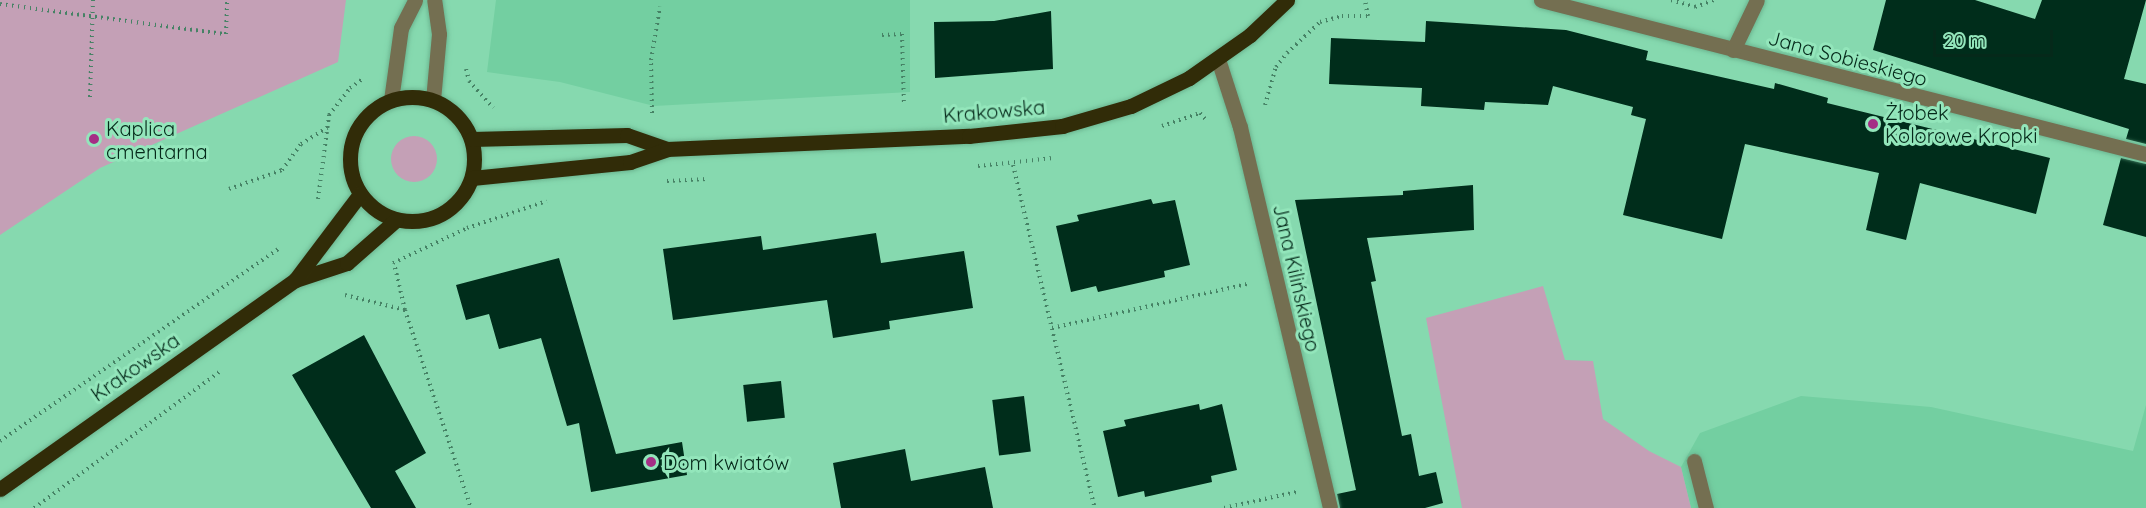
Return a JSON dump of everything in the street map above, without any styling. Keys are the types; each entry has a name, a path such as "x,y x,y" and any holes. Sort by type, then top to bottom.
{"main road":[{"name":"Krakowska","path":"472,178 630,162 667,149 1033,131 1131,106 1218,59 1287,0"},
{"path":"412,96 433,100 463,122 472,140 475,159 472,178 464,195 442,214 415,222 396,220 382,214 360,194 352,176 353,139 375,109 391,100 412,96"},
{"name":"Krakowska","path":"472,140 627,135 667,149"},
{"name":"Krakowska","path":"0,489 294,280 360,194"},
{"name":"Krakowska","path":"294,280 347,263 396,220"}],"street":[{"path":"391,100 401,28 415,0"},
{"path":"433,100 439,34 434,0"},
{"name":"Jana Sobieskiego","path":"1541,0 2146,154"},
{"path":"1733,50 1757,0"},
{"name":"Jana Kilińskiego","path":"1218,59 1240,128 1330,508"},
{"path":"1694,461 1706,508"}],"path":[{"path":"90,97 93,0"},
{"path":"0,4 226,34 227,0"},
{"path":"1264,110 1276,67 1287,53 1320,22 1342,16 1368,16 1365,0"},
{"path":"1671,0 1695,7 1714,0"},
{"path":"651,107 651,60 660,7"},
{"path":"882,35 902,34 904,105"},
{"path":"465,62 469,81 488,107 497,109"},
{"path":"316,202 329,115 350,88 374,71"},
{"path":"229,189 282,170 301,144 327,127"},
{"path":"1013,165 1095,508"},
{"path":"384,267 467,228 552,200"},
{"path":"0,441 257,268 284,245"},
{"path":"394,262 405,310 471,508"},
{"path":"1052,328 1254,282"},
{"path":"343,295 405,310"},
{"path":"34,508 224,369"},
{"path":"1224,508 1324,486"}],"shaded area":[{"path":"0,0 346,0 338,62 100,168 0,235"},
{"path":"496,0 910,0 910,92 654,106 560,82 487,72"},
{"path":"414,136 430,143 437,159 430,175 414,182 398,175 391,159 398,143"},
{"path":"1543,286 1565,360 1593,361 1603,419 1649,451 1681,467 1691,508 1462,508 1426,318"},
{"path":"1801,396 1931,407 2133,451 2146,405 2146,508 1691,508 1681,467 1700,433"}],"building":[{"path":"1886,0 1975,0 2035,19 2042,0 2146,0 2124,79 2146,84 2146,144 2126,139 2129,129 1873,50"},
{"path":"1051,11 1053,69 935,78 934,22 994,21"},
{"path":"1426,21 1566,30 1648,51 1646,60 1774,89 1775,83 1828,98 1827,103 2050,158 2036,214 1920,183 1906,240 1866,230 1879,173 1745,144 1722,239 1623,215 1646,119 1631,115 1633,107 1553,86 1548,105 1485,102 1484,110 1421,106 1422,88 1329,84 1331,38 1425,42"},
{"path":"2121,158 2146,164 2146,237 2103,225"},
{"path":"1473,185 1474,230 1367,238 1376,281 1371,282 1402,436 1411,434 1419,476 1436,472 1443,503 1425,508 1340,508 1337,494 1356,490 1295,200 1403,195 1403,191"},
{"path":"1151,199 1153,204 1175,200 1190,265 1164,271 1165,277 1098,292 1096,286 1071,292 1056,226 1079,221 1077,215"},
{"path":"876,233 881,263 964,251 973,308 889,321 890,329 833,338 827,300 673,320 663,249 761,236 763,250"},
{"path":"559,258 616,454 682,442 687,475 591,492 579,423 567,426 541,338 499,349 489,314 466,320 456,285"},
{"path":"364,335 426,453 395,471 416,508 371,508 292,375"},
{"path":"781,381 785,418 747,422 743,385"},
{"path":"1024,396 1031,452 999,455 992,400"},
{"path":"1199,404 1200,410 1222,404 1237,470 1211,476 1212,482 1145,497 1144,491 1118,497 1103,431 1126,426 1124,420"},
{"path":"905,449 911,481 985,467 993,508 841,508 833,463"}],"place":[{"name":"Żłobek Kolorowe Kropki","path":"1873,124"},
{"name":"Kaplica cmentarna","path":"94,139"},
{"name":"Dom kwiatów","path":"651,462"}]}
